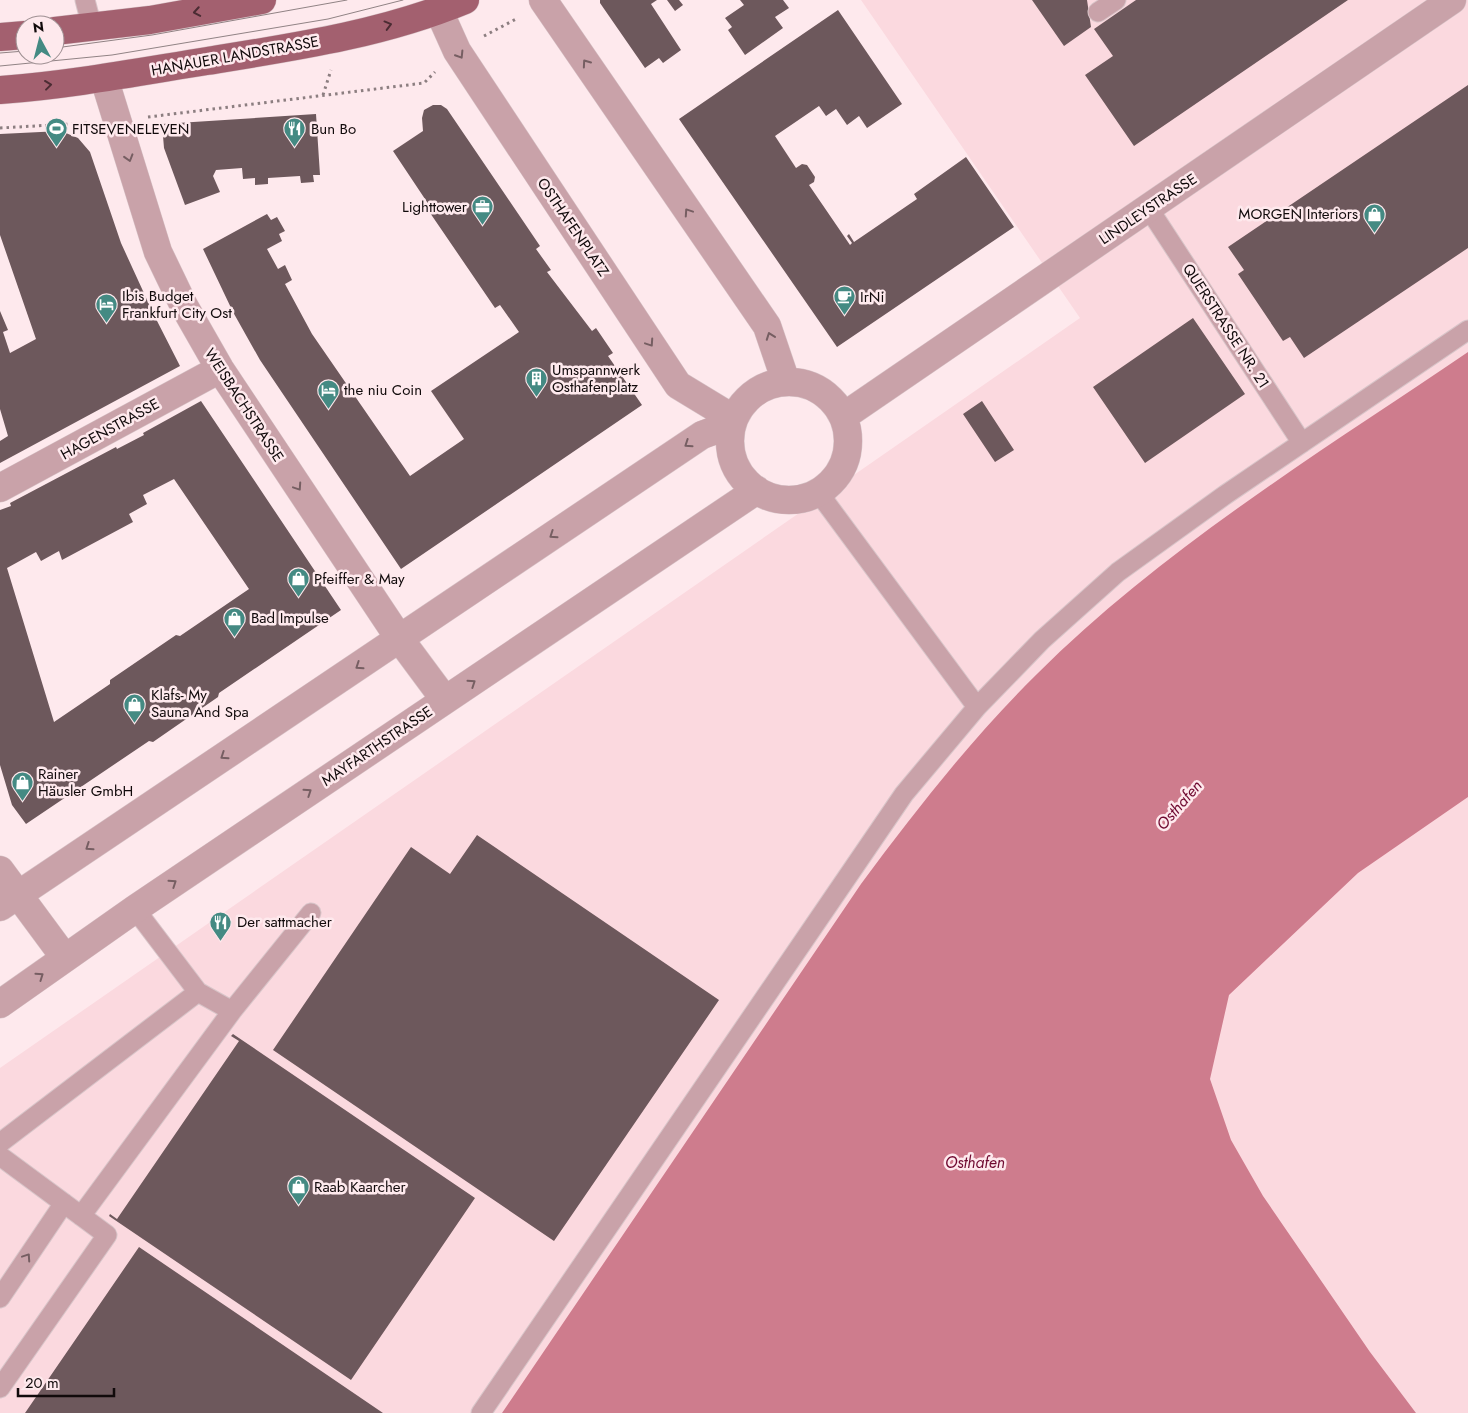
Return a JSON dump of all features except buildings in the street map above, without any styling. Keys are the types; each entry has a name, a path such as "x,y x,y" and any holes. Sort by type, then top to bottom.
{"main road":[{"path":"65,30 150,20 262,0"},
{"name":"HANAUER LANDSTRASSE","path":"0,90 104,78 341,38 437,5 465,0"},
{"path":"0,37 15,36"}],"street":[{"path":"543,0 767,326 786,382"},
{"name":"LINDLEYSTRASSE","path":"844,416 1452,0"},
{"name":"OSTHAFENPLATZ","path":"437,5 456,51 678,385 733,422"},
{"name":"WEISBACHSTRASSE","path":"104,78 158,252 184,306 220,369 399,638 445,700"},
{"name":"HAGENSTRASSE","path":"0,488 220,369"},
{"path":"786,382 809,385 827,395 844,416 848,441 845,461 834,479 818,492 796,499 776,498 757,490 746,482 735,464 730,444 733,422 748,398 765,386 786,382"},
{"path":"9,901 702,435 733,422"},
{"name":"MAYFARTHSTRASSE","path":"0,1004 135,909 757,490"},
{"path":"0,870 9,901 65,958"}],"lane":[{"path":"85,0 92,27"},
{"path":"1098,12 1116,0"},
{"name":"QUERSTRASSE NR. 21","path":"1149,209 1302,443"},
{"path":"481,1413 904,794 977,707 1042,640 1118,572 1224,495 1468,330"},
{"path":"818,492 977,707"},
{"path":"135,909 198,992 232,1011"},
{"path":"81,1216 232,1011 311,913"},
{"path":"0,1143 198,992"},
{"path":"0,1388 107,1235 64,1203 3,1165"},
{"path":"0,1298 64,1203"}],"path":[{"path":"0,128 117,121 323,95"}],"shaded area":[{"name":"Osthafen","path":"861,0 1468,0 1468,1413 0,1413 0,1068 1080,318"}],"water":[{"name":"Osthafen","path":"1468,352 1468,797 1358,873 1229,995 1210,1079 1231,1140 1263,1196 1370,1352 1416,1413 502,1413 861,884 923,802 1013,698 1085,628 1190,543 1300,464"}],"tram line":[{"path":"65,47 152,35 347,0"},
{"path":"0,66 112,55 328,19 403,0"},
{"path":"0,53 15,52"}],"place":[{"name":"FITSEVENELEVEN","path":"56,148"},
{"name":"Bun Bo","path":"295,148"},
{"name":"Lighttower","path":"483,226"},
{"name":"MORGEN Interiors","path":"1374,233"},
{"name":"IrNi","path":"844,316"},
{"name":"Ibis Budget Frankfurt City Ost","path":"106,324"},
{"name":"Umspannwerk Osthafenplatz","path":"536,398"},
{"name":"the niu Coin","path":"328,409"},
{"name":"Pfeiffer & May","path":"298,598"},
{"name":"Bad Impulse","path":"235,637"},
{"name":"Klafs- My Sauna And Spa","path":"135,723"},
{"name":"Rainer Häusler GmbH","path":"22,802"},
{"name":"Der sattmacher","path":"221,941"},
{"name":"Raab Kaarcher","path":"298,1206"}]}
